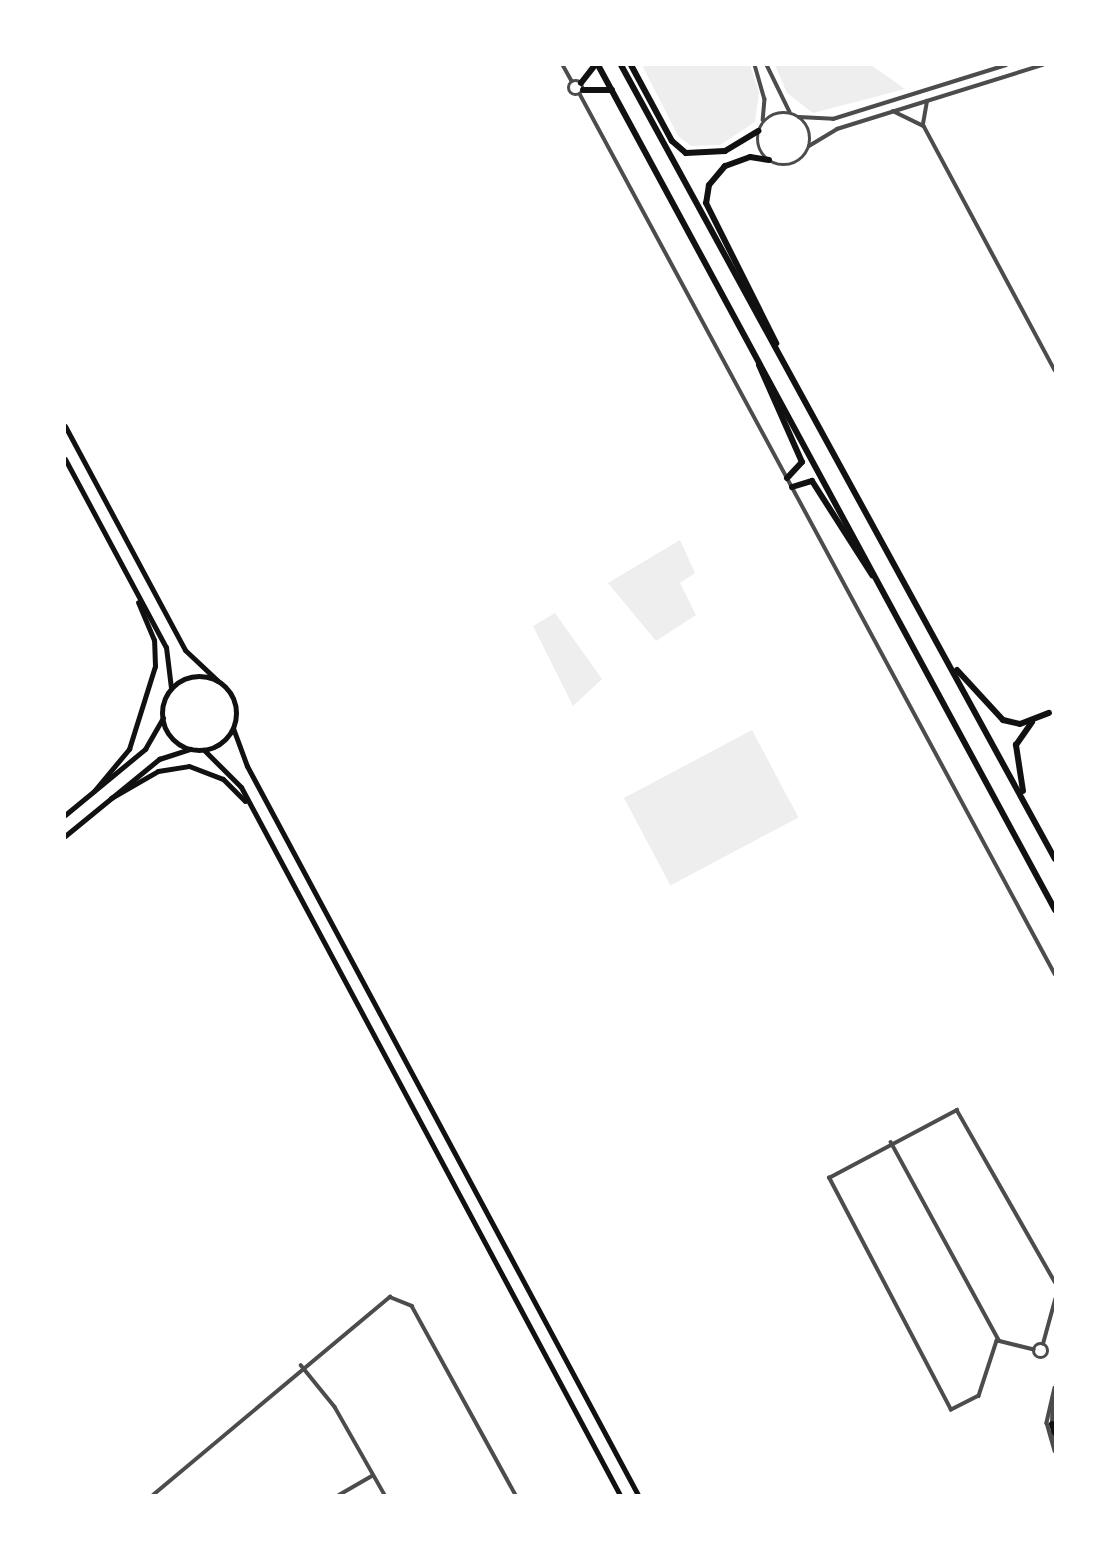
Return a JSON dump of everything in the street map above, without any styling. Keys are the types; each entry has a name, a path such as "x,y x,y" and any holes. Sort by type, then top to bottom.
{"highway":[{"path":"612,91 581,89 597,65 612,91 759,360 1055,910"},
{"path":"621,65 945,653 1055,859"},
{"path":"631,65 672,141 686,153 725,151 758,131"},
{"path":"769,160 750,157 724,166 709,185 706,209 804,401"},
{"path":"759,360 765,387 802,462 787,478"},
{"path":"792,487 812,481 857,560 876,579"},
{"path":"945,653 990,710 1012,723 1034,720 1049,713"},
{"path":"1030,811 1016,746 1034,720"},
{"path":"1052,1424 1055,1433"}],"main road":[{"path":"65,426 185,650 218,681 236,707 233,728 247,766 638,1495"},
{"path":"65,459 168,653 171,688 163,718 145,748 65,816"},
{"path":"94,791 129,749 155,666 154,640 138,595"},
{"path":"171,688 193,676 218,681"},
{"path":"163,718 172,738 192,749"},
{"path":"65,836 159,759 192,749 204,750 221,743 233,728"},
{"path":"204,750 229,770 249,804 620,1495"},
{"path":"111,798 158,771 190,766 223,779 249,804"}],"street":[{"path":"563,65 573,82 581,89 1055,974"},
{"path":"755,65 765,99 762,123 758,131 759,147 769,160 793,163 809,146 836,129 1042,65"},
{"path":"767,65 791,113"},
{"path":"762,123 775,114 791,113 799,117 833,119 1006,65"},
{"path":"573,82 570,91 581,89"},
{"path":"924,127 927,100"},
{"path":"893,111 924,127 1055,370"},
{"path":"799,117 809,146"},
{"path":"999,1340 979,1396 951,1410 829,1184 832,1173 951,1110 960,1111 1055,1282"},
{"path":"891,1142 999,1340 1034,1350 1040,1358 1048,1353"},
{"path":"153,1495 301,1366 382,1300 406,1301 516,1495"},
{"path":"1034,1350 1043,1344 1055,1300"},
{"path":"1043,1344 1048,1353 1055,1355"},
{"path":"301,1366 335,1407 385,1495"},
{"path":"1055,1388 1047,1423 1055,1451"},
{"path":"1053,1396 1052,1424 1055,1443"},
{"path":"339,1495 373,1475"}],"shaded area":[{"path":"642,65 750,65 759,92 755,122 720,145 691,146 678,136"},
{"path":"775,65 871,65 905,89 813,113 787,93"},
{"path":"680,540 695,573 680,583 696,615 656,641 608,583"},
{"path":"555,613 602,679 573,706 533,626"},
{"path":"752,730 798,817 670,885 624,798"}]}
